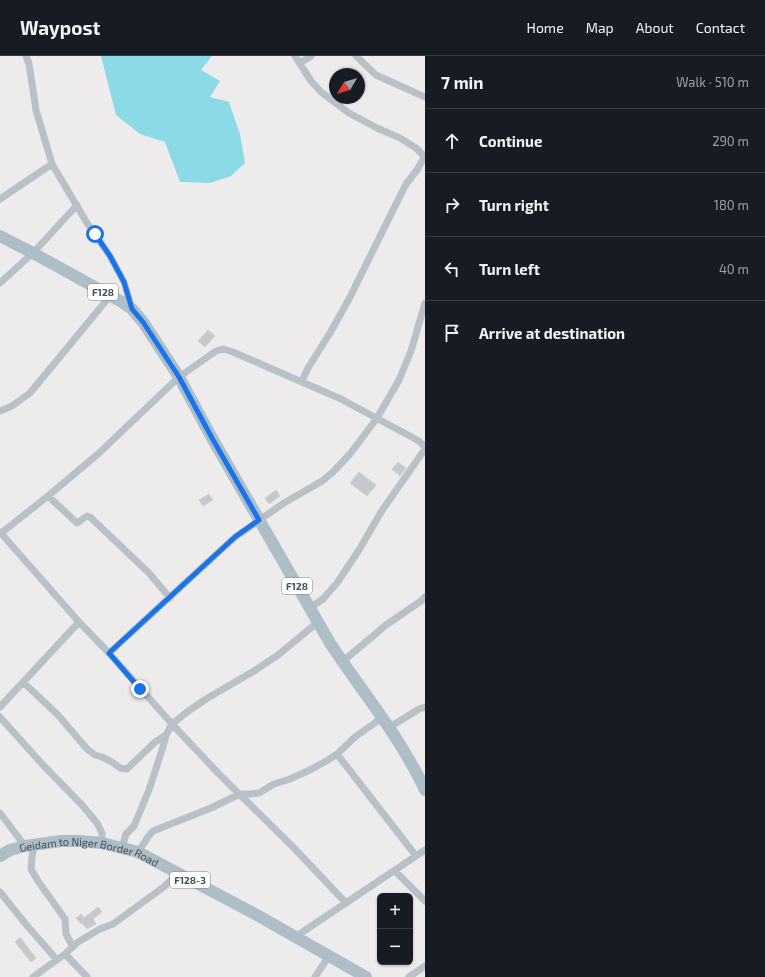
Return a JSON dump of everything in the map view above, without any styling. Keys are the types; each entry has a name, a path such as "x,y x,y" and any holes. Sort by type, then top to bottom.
{"main road":[{"name":"F128","path":"0,236 132,309 143,322 179,377 212,438 330,643 342,662 390,727 425,790"},
{"name":"Geidam to Niger Border Road","path":"0,856 10,850 30,845 61,841 102,843 138,852 255,914 366,977"}],"street":[{"path":"26,56 29,64 36,110 52,164 87,223 110,256 124,282 132,309"},
{"path":"295,56 311,81 321,92 349,113 400,138 416,148 425,157 406,184 349,299 308,368 302,381"},
{"path":"300,63 311,56"},
{"path":"356,56 376,74 425,97"},
{"path":"0,199 52,164"},
{"path":"0,282 33,253 77,205"},
{"path":"0,411 12,406 30,393 110,296"},
{"path":"109,653 235,537 284,503 322,481 350,454 377,418 399,380 411,351 425,303"},
{"path":"310,608 323,599 337,583 359,550 381,512 425,448 419,441 341,399 302,381 223,349 216,351 179,377 98,454 48,496 0,533 172,724 346,903"},
{"path":"48,496 77,523 87,516 90,517 149,573 170,598"},
{"path":"342,662 386,625 425,597"},
{"path":"0,707 79,622"},
{"path":"122,848 126,834 134,826 149,790 166,735 172,724 193,708 278,655 318,622"},
{"path":"23,682 58,715 87,749 95,755 120,768 127,769 155,742 166,735"},
{"path":"390,727 419,709 425,707"},
{"path":"0,717 97,823 102,833 102,843"},
{"path":"138,852 153,831 211,808 240,794 258,793 274,784 312,770 337,754 355,737 383,717"},
{"path":"337,754 416,856"},
{"path":"0,813 30,845 31,869 65,919 66,934 73,947"},
{"path":"295,937 425,850"},
{"path":"395,871 425,901"},
{"path":"33,977 65,954 78,942 100,929 113,924 165,886 178,873"},
{"path":"0,892 57,960"},
{"path":"65,954 87,977"},
{"path":"315,977 329,956"},
{"path":"409,977 425,966"}],"water":[{"path":"101,56 212,56 201,70 220,81 210,97 229,102 240,134 245,163 231,176 210,183 180,182 165,142 140,134 116,115"}],"building":[{"path":"208,330 215,336 205,347 198,341"},
{"path":"398,462 406,468 400,476 392,469"},
{"path":"359,472 376,485 367,496 350,483"},
{"path":"276,490 280,496 269,504 265,498"},
{"path":"209,494 213,500 203,506 199,500"},
{"path":"98,907 102,912 93,919 96,924 87,929 76,918 81,914 84,918"},
{"path":"20,937 36,958 31,962 15,942"}],"route":[{"path":"95,234 110,256 124,282 132,309 143,322 179,377 259,520 235,537 109,653 140,689"}]}
